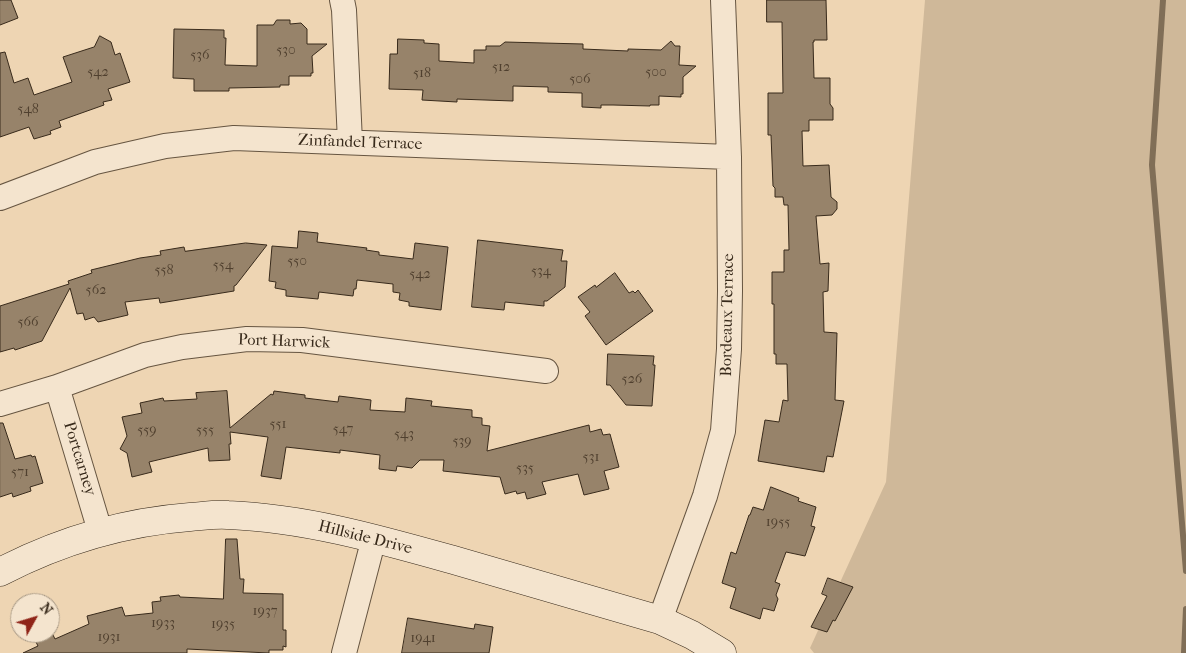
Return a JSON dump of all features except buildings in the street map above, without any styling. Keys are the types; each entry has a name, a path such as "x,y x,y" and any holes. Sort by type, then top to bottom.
{"street":[{"path":"342,0 350,142"},
{"name":"Bordeaux Terrace","path":"660,620 705,496 723,431 729,349 729,157 723,0"},
{"name":"Zinfandel Terrace","path":"0,198 95,162 164,146 234,138 729,157"},
{"name":"Port Harwick","path":"0,404 57,387 145,355 182,346 247,339 302,340 546,371"},
{"name":"Portcarney","path":"57,387 100,531"},
{"name":"Hillside Drive","path":"0,572 63,543 100,531 161,519 227,515 294,521 374,538 660,620 692,635 722,653"},
{"path":"344,653 374,538"}],"shaded area":[{"path":"925,0 1186,0 1186,653 814,653 810,648 886,482"}],"waterway":[{"path":"1163,0 1152,165 1186,571"},
{"path":"1184,653 1186,609"}]}
